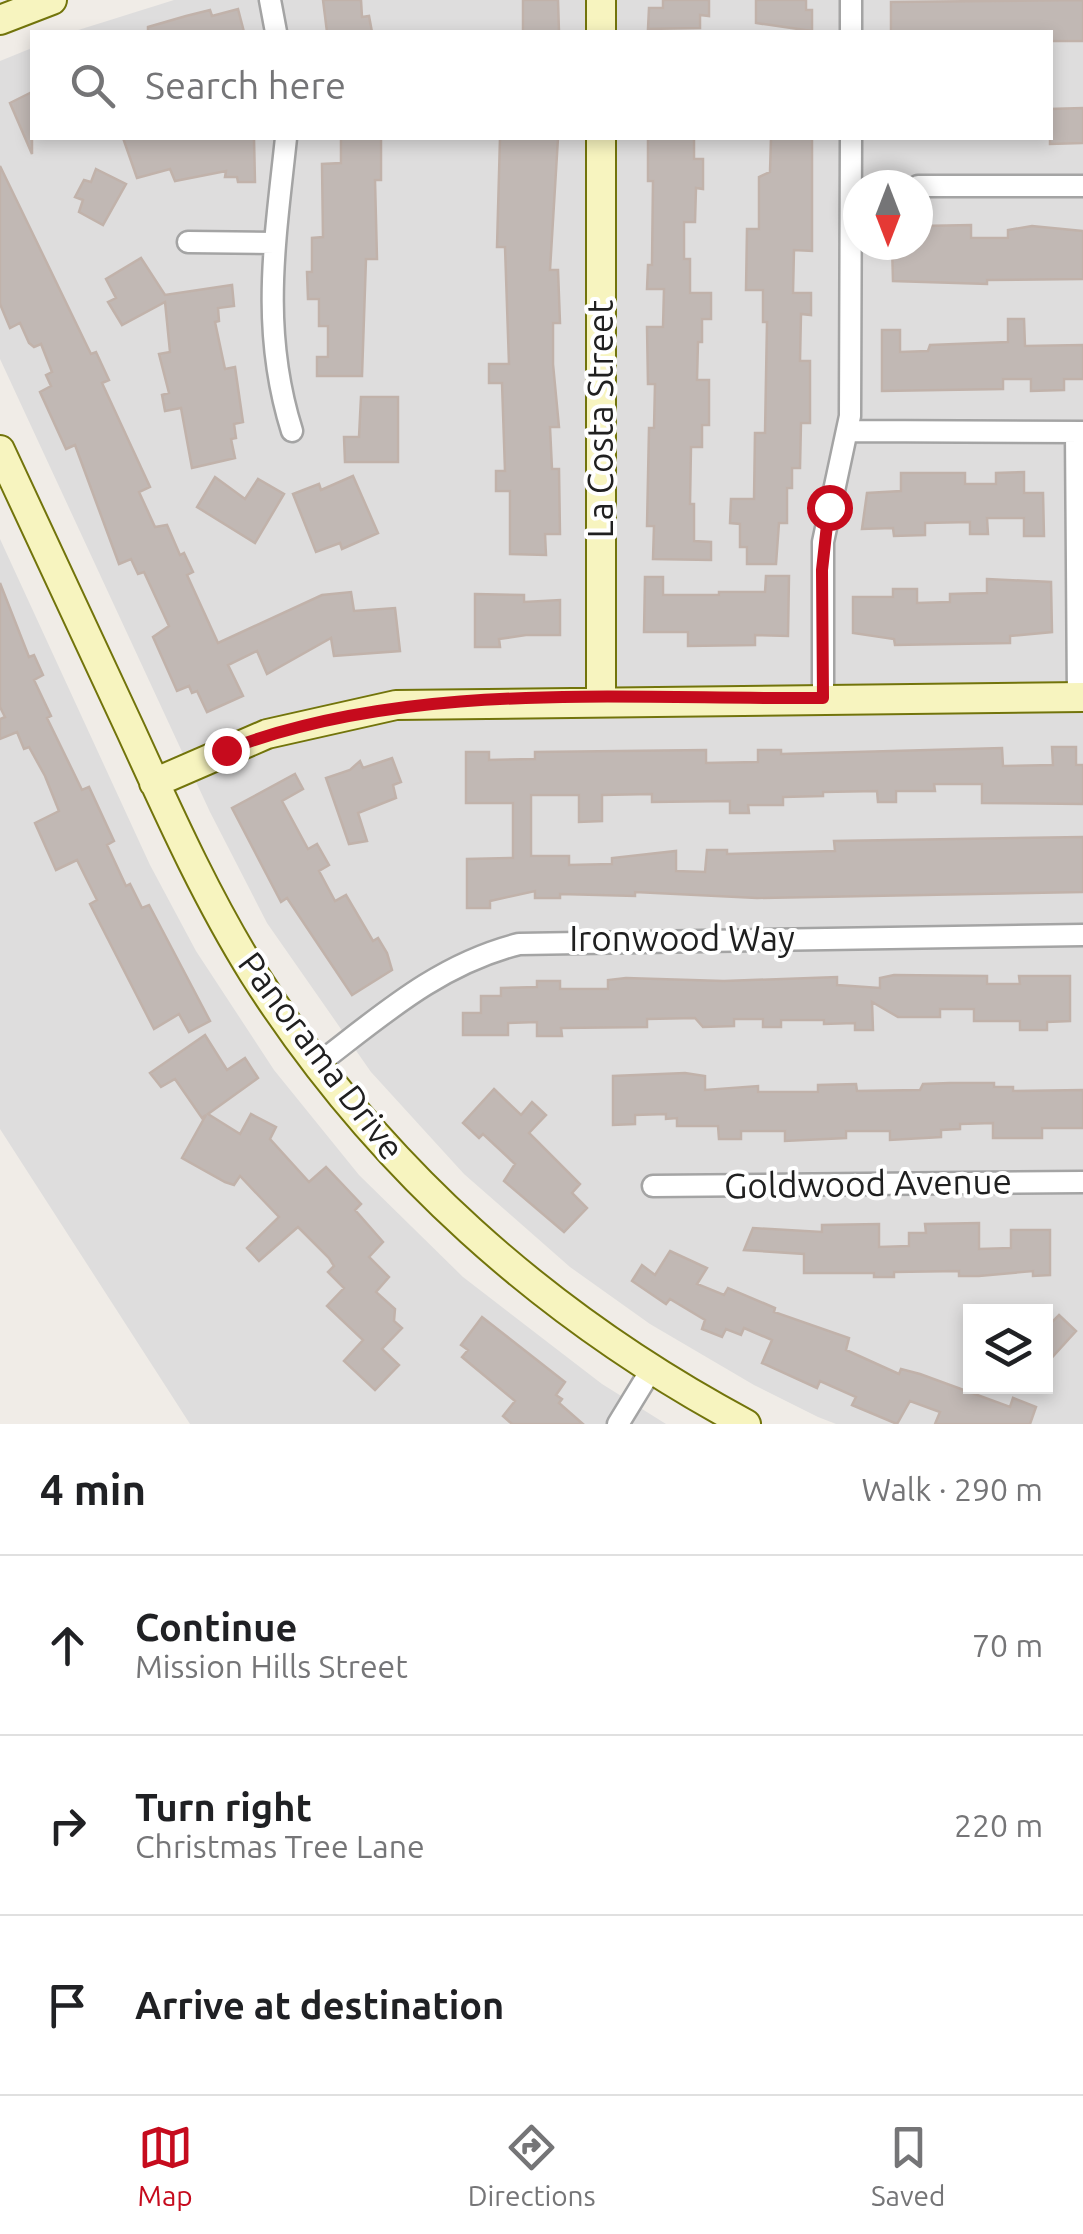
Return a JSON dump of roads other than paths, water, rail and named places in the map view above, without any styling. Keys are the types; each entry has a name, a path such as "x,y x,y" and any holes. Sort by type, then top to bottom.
{"street":[{"path":"0,20 52,0"},
{"path":"270,0 276,30"},
{"path":"601,0 601,30"},
{"path":"850,0 850,30"},
{"path":"286,140 270,304 272,350 292,431"},
{"name":"La Costa Street","path":"601,140 602,700"},
{"path":"850,140 853,170"},
{"path":"933,186 1083,186"},
{"path":"188,242 275,243"},
{"path":"823,698 823,542 848,431 852,260"},
{"path":"154,783 268,734 353,712 441,702 1080,696 1079,432 848,431"},
{"name":"Panorama Drive","path":"0,450 154,783 229,932 318,1064 382,1143 492,1252 651,1370 746,1424"},
{"name":"Ironwood Way","path":"318,1064 429,979 475,956 519,944 1083,934"},
{"name":"Goldwood Avenue","path":"652,1186 1083,1182"},
{"path":"618,1424 651,1370"}]}
